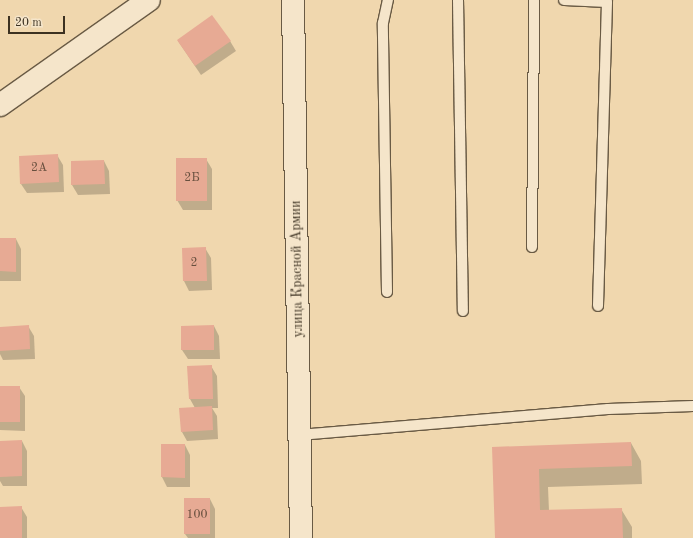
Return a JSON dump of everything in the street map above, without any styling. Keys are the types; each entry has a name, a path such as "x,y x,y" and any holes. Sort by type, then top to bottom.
{"street":[{"path":"0,105 149,0"},
{"name":"улица Красной Армии","path":"293,0 301,538"}],"lane":[{"path":"387,292 383,23 388,0"},
{"path":"458,0 463,311"},
{"path":"532,247 534,0"},
{"path":"564,0 607,2 598,306"},
{"path":"299,435 608,409 693,406"}],"building":[{"path":"212,15 231,41 195,66 177,40"},
{"path":"58,154 59,182 20,184 19,156"},
{"path":"176,158 207,158 207,201 176,201"},
{"path":"104,160 105,184 71,185 71,161"},
{"path":"0,238 16,238 16,272 0,271"},
{"path":"206,247 207,281 183,281 182,248"},
{"path":"29,325 30,349 0,351 0,327"},
{"path":"214,325 214,350 181,350 181,326"},
{"path":"212,365 213,399 189,399 187,366"},
{"path":"0,386 20,386 20,422 0,422"},
{"path":"212,406 213,430 181,432 179,408"},
{"path":"22,440 22,476 0,477 0,441"},
{"path":"631,442 632,466 539,469 540,510 622,508 623,538 495,538 492,447"},
{"path":"161,444 185,444 185,478 161,477"},
{"path":"184,498 210,498 210,534 184,534"},
{"path":"22,506 22,538 0,538 0,507"}]}
